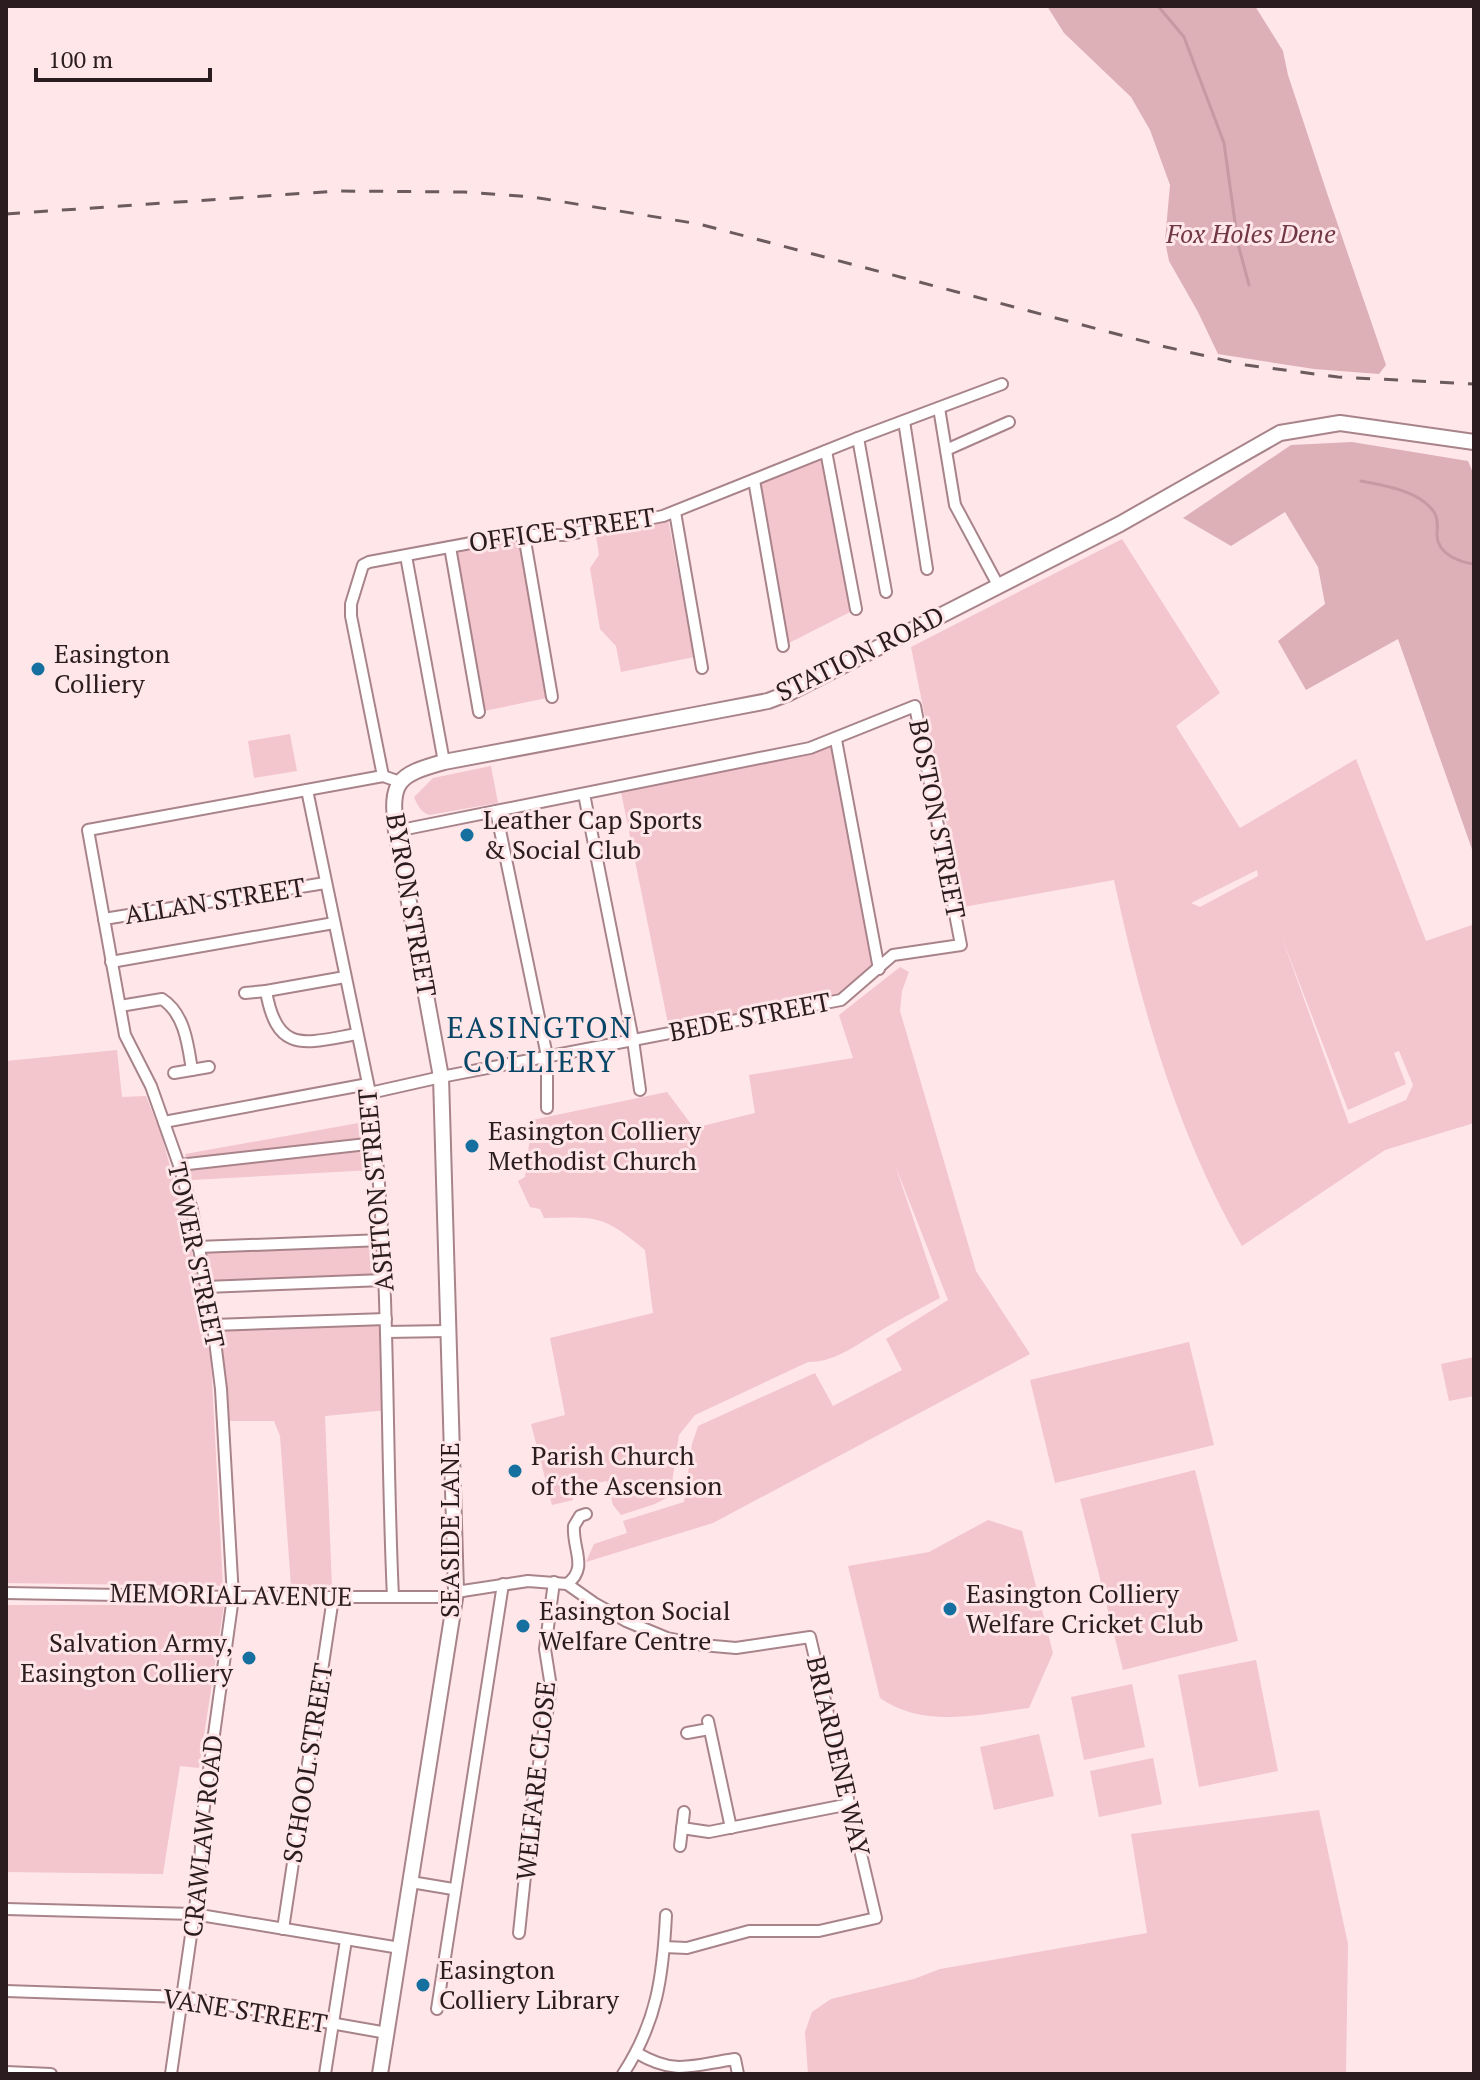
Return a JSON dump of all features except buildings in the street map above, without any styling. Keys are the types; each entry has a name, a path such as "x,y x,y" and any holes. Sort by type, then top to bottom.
{"main road":[{"name":"STATION ROAD","path":"400,782 410,772 444,762 768,701 811,683 1120,524 1280,433 1340,423 1474,442"},
{"name":"BYRON STREET","path":"400,782 392,805 441,1077"},
{"name":"SEASIDE LANE","path":"380,2074 456,1594 441,1077"}],"street":[{"name":"OFFICE STREET","path":"383,776 351,604 363,565 524,535 565,535 675,512 1002,384"},
{"path":"939,408 955,505 998,585"},
{"path":"904,421 927,569"},
{"path":"946,450 1009,422"},
{"path":"858,438 886,592"},
{"path":"826,451 856,609"},
{"path":"754,480 783,646"},
{"path":"675,512 702,668"},
{"path":"524,535 552,697"},
{"path":"450,547 479,712"},
{"path":"406,556 444,762"},
{"name":"BOSTON STREET","path":"836,740 915,706 958,932"},
{"path":"396,831 789,753 836,740 879,969"},
{"path":"307,790 383,776 400,782"},
{"name":"TOWER STREET","path":"233,1597 221,1389 192,1210 151,1086 125,1035 88,830 307,790"},
{"name":"ASHTON STREET","path":"307,790 369,1088 376,1143 386,1319 393,1597"},
{"path":"584,794 633,1040 640,1090"},
{"path":"496,811 547,1056 547,1108"},
{"name":"ALLAN STREET","path":"104,919 325,883"},
{"path":"111,962 334,923"},
{"name":"BEDE STREET","path":"164,1122 441,1077 841,1000 893,955 961,945 958,932"},
{"path":"245,993 345,977"},
{"path":"266,991 273,1021 285,1035 298,1041 312,1042 357,1034"},
{"path":"120,1006 162,999 173,1006 186,1035 192,1070"},
{"path":"174,1073 209,1067"},
{"path":"179,1165 376,1143"},
{"path":"198,1247 383,1240"},
{"path":"206,1287 384,1280"},
{"path":"213,1325 386,1319"},
{"path":"386,1332 448,1331"},
{"path":"567,1584 577,1577 580,1568 574,1526 580,1516 586,1514"},
{"name":"MEMORIAL AVENUE","path":"6,1593 333,1598 456,1594 528,1581 567,1584"},
{"name":"WELFARE CLOSE","path":"519,1933 531,1820 551,1687 545,1649 554,1582"},
{"path":"437,2009 453,1889 503,1584"},
{"name":"BRIARDENE WAY","path":"567,1584 626,1621 667,1638 736,1648 810,1637 876,1918 819,1931 749,1931 687,1948 664,1947"},
{"name":"CRAWLAW ROAD","path":"171,2074 201,1865 203,1814 233,1597"},
{"name":"SCHOOL STREET","path":"283,1929 333,1598"},
{"path":"687,1733 708,1725 731,1828"},
{"path":"682,1828 709,1832 850,1804"},
{"path":"680,1846 684,1812"},
{"path":"411,1882 453,1889"},
{"path":"6,1909 194,1914 400,1948"},
{"path":"623,2074 637,2053 656,2007 666,1915"},
{"path":"325,2074 346,1940"},
{"name":"VANE STREET","path":"6,1991 183,1997 387,2033"},
{"path":"637,2053 662,2067 673,2069 735,2059 738,2074"},
{"path":"6,2072 51,2074"}],"shaded area":[{"path":"826,451 856,609 783,646 754,480"},
{"path":"667,514 694,657 621,672 616,646 600,629 590,568 599,555 595,529"},
{"path":"524,535 552,697 479,712 450,547"},
{"path":"1122,539 1220,693 1176,726 1240,828 1356,759 1426,941 1472,925 1474,927 1474,1123 1385,1150 1242,1246 1198,1159 1180,1114 1149,1022 1114,880 963,907 911,647","holes":["1257,870 1258,876 1200,907 1191,903","1281,935 1348,1110 1406,1084 1394,1053 1399,1051 1413,1085 1406,1100 1349,1124"]},
{"path":"290,734 297,771 254,778 248,741"},
{"path":"836,740 879,969 841,1000 670,1033 620,787"},
{"path":"491,766 498,803 429,815 423,812 414,797 433,778"},
{"path":"900,967 909,972 902,991 900,1011 976,1271 1030,1354 713,1523 586,1562 594,1544 627,1533 623,1521 684,1502 692,1444 698,1426 815,1373 833,1406 902,1370 886,1339 948,1300 895,1165 940,1298 838,1355 808,1362 695,1415 679,1435 670,1496 621,1515 613,1505 607,1481 571,1488 573,1500 552,1505 531,1424 565,1415 550,1338 653,1313 645,1250 619,1230 599,1220 544,1218 540,1209 530,1207 518,1181 525,1177 532,1120 667,1092 694,1128 755,1113 749,1075 853,1058 839,1015"},
{"path":"117,1050 122,1097 146,1096 162,1137 190,1240 211,1362 223,1586 6,1583 6,1061"},
{"path":"364,1122 372,1170 192,1180 185,1154"},
{"path":"383,1240 384,1280 206,1287 198,1247"},
{"path":"386,1319 388,1410 325,1416 332,1587 291,1586 280,1436 274,1421 223,1421 213,1325"},
{"path":"1189,1342 1214,1445 1055,1483 1030,1380"},
{"path":"1474,1357 1474,1396 1449,1401 1441,1364"},
{"path":"1195,1470 1238,1641 1123,1670 1080,1499"},
{"name":"Easington Colliery Welfare Cricket Club","path":"988,1520 1022,1531 1053,1653 1029,1708 952,1717 897,1708 880,1698 848,1566 929,1552"},
{"path":"6,1605 224,1605 199,1768 180,1766 163,1874 6,1872"},
{"path":"1256,1660 1278,1771 1199,1787 1178,1675"},
{"path":"1132,1684 1145,1747 1084,1760 1071,1697"},
{"path":"1039,1734 1054,1796 994,1810 980,1747"},
{"path":"1153,1758 1162,1804 1099,1817 1090,1771"},
{"path":"1319,1810 1348,1944 1346,2074 808,2074 805,2032 812,2012 831,1999 914,1979 940,1969 1147,1933 1131,1834"}],"green space":[{"name":"Fox Holes Dene","path":"1047,6 1255,6 1283,51 1288,75 1386,365 1379,374 1314,369 1218,354 1169,261 1165,241 1170,185 1150,130 1131,97 1064,33"},
{"path":"1352,442 1468,461 1474,475 1474,855 1398,639 1306,690 1278,641 1325,604 1318,567 1285,512 1231,546 1183,518 1291,445"}],"waterway":[{"path":"1158,6 1184,37 1224,143 1238,244 1249,285"},
{"path":"1361,481 1401,490 1420,499 1436,515 1441,548 1456,559 1474,564"}],"railway":[{"path":"6,214 337,191 464,192 533,197 699,224 1166,347 1246,365 1338,377 1474,384"}],"place":[{"name":"Easington Colliery","path":"38,669"},
{"name":"Leather Cap Sports & Social Club","path":"467,835"},
{"name":"Easington Colliery Methodist Church","path":"472,1146"},
{"name":"Parish Church of the Ascension","path":"515,1471"},
{"name":"Easington Colliery Welfare Cricket Club","path":"950,1609"},
{"name":"Easington Social Welfare Centre","path":"523,1626"},
{"name":"Salvation Army, Easington Colliery","path":"249,1658"},
{"name":"Easington Colliery Library","path":"423,1985"}],"district":[{"name":"EASINGTON COLLIERY","path":"540,1045"}]}
